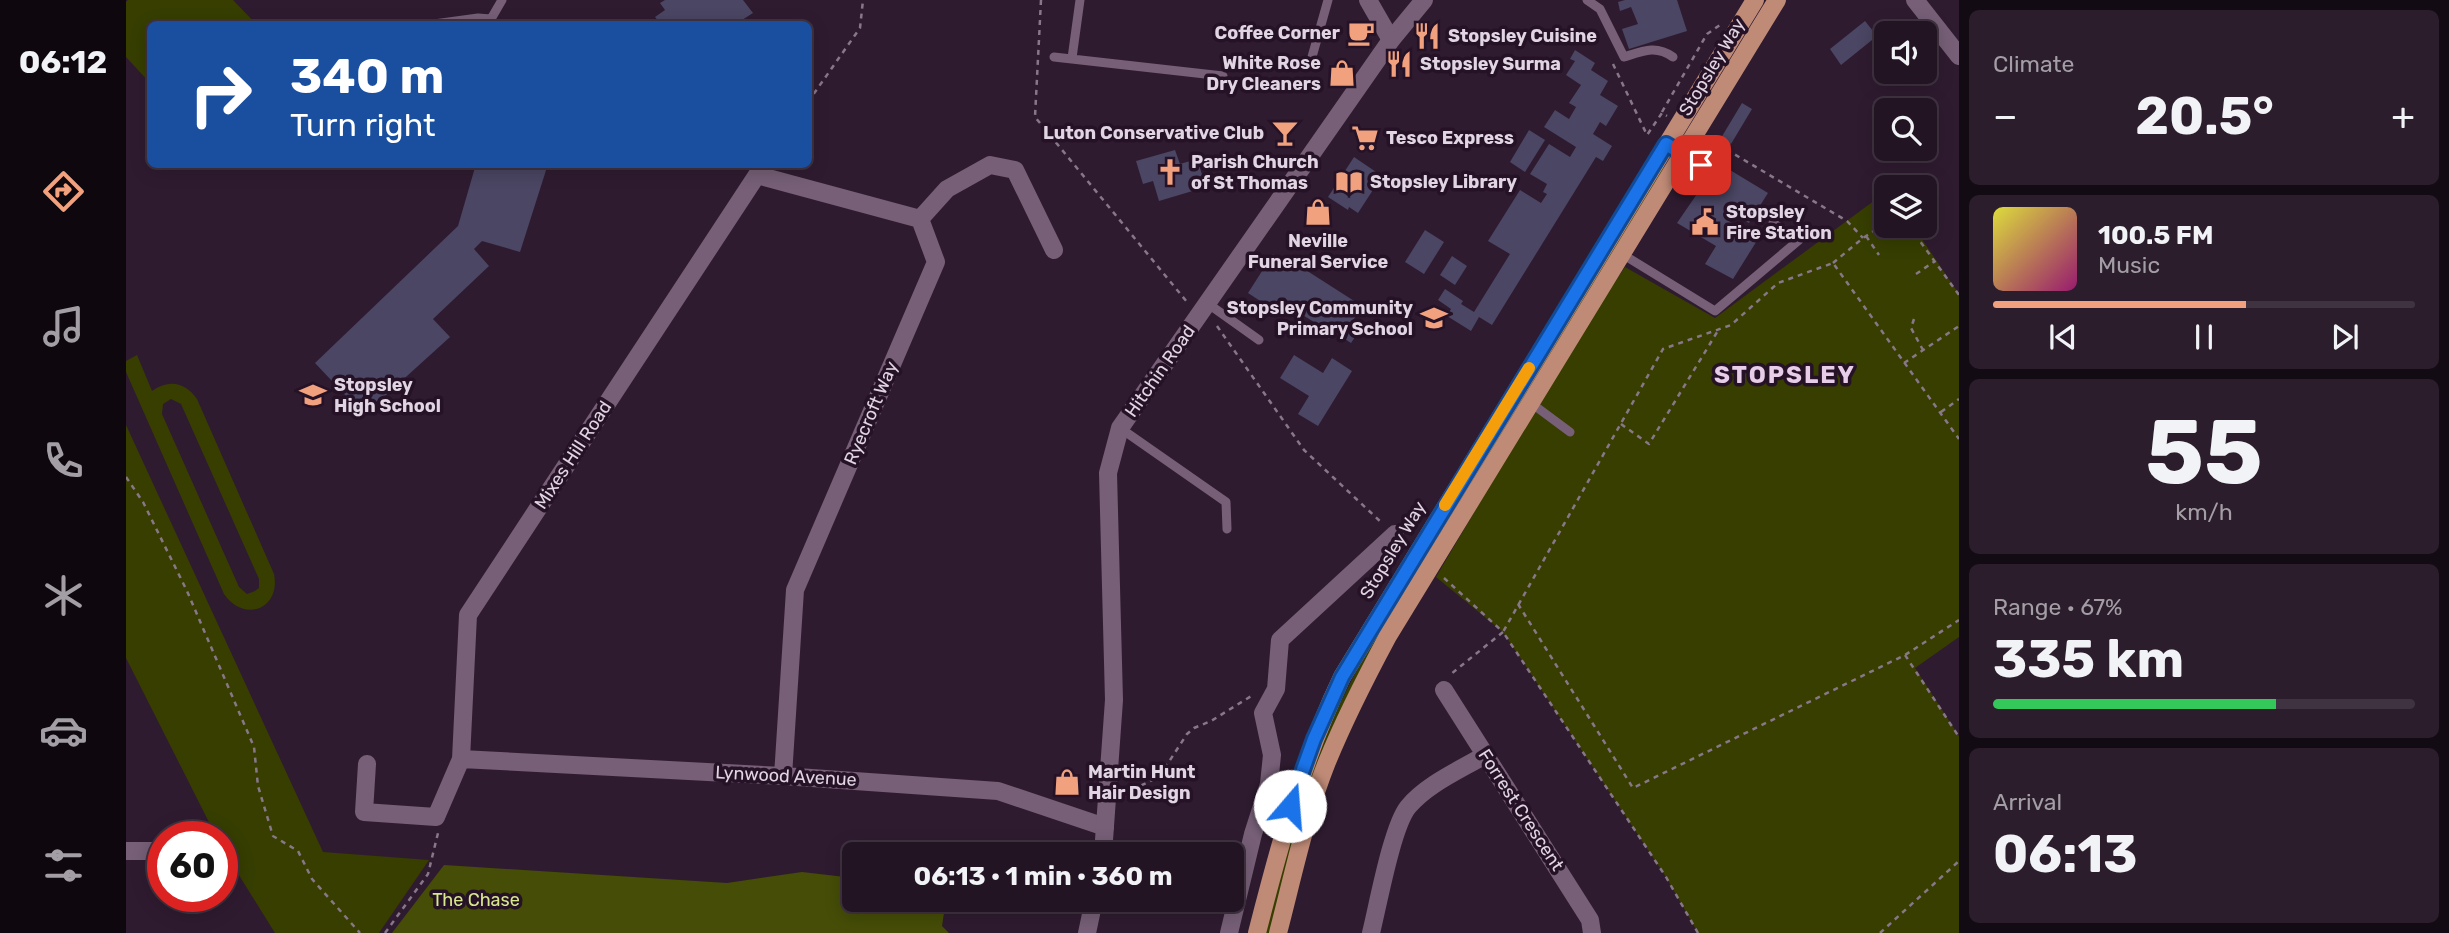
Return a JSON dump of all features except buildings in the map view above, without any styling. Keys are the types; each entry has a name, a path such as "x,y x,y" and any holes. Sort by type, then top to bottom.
{"main road":[{"name":"Stopsley Way","path":"1257,933 1301,773 1323,716 1342,677 1755,0"},
{"name":"Stopsley Way","path":"1278,933 1326,764 1359,690 1388,636 1777,0"}],"street":[{"path":"1368,0 1391,40"},
{"name":"Hitchin Road","path":"1104,842 1114,700 1108,473 1120,428 1206,313 1391,40 1424,0"},
{"path":"1915,0 1959,56"},
{"path":"920,219 947,189 990,165 1015,170 1054,250"},
{"name":"Mixes Hill Road","path":"461,759 468,615 757,175 920,219"},
{"name":"Ryecroft Way","path":"783,775 795,590 936,262 920,219"},
{"name":"Stopsley Way","path":"1229,933 1253,834 1269,784 1272,755 1263,713 1276,689 1280,640 1395,534"},
{"name":"Forrest Crescent","path":"1444,690 1590,920 1592,933"},
{"path":"1371,933 1398,827 1408,808 1427,790 1485,755"},
{"path":"368,764 364,812 436,817 461,759"},
{"name":"Lynwood Avenue","path":"461,759 783,775 998,790 1105,827"},
{"path":"126,851 147,851"},
{"path":"1087,933 1091,912"}],"lane":[{"path":"491,21 502,0"},
{"path":"1072,58 1080,0"},
{"path":"1310,64 1328,0"},
{"path":"1587,0 1600,9 1624,57 1654,48 1673,57"},
{"path":"456,21 478,18 487,21"},
{"path":"1054,57 1223,76"},
{"path":"1666,144 1719,176"},
{"path":"1622,254 1715,311 1799,240 1773,223"},
{"path":"1206,313 1259,340"},
{"path":"1531,403 1570,432"},
{"path":"1120,428 1226,502 1227,529"}],"path":[{"path":"812,96 860,28 863,0"},
{"path":"1041,0 1035,117 1206,313 1304,450 1395,534"},
{"path":"1612,62 1647,135 1707,34 1728,19"},
{"path":"1662,113 1667,116"},
{"path":"1718,129 1712,141 1847,221 1879,255"},
{"path":"1444,690 1448,685 1445,679 1503,632 1663,349 1731,325 1778,284 1833,263 1874,230"},
{"path":"1918,238 1959,295"},
{"path":"1916,274 1935,261"},
{"path":"1833,263 1959,439"},
{"path":"1914,319 1911,328 1923,350"},
{"path":"1903,363 1959,326"},
{"path":"1620,424 1649,444 1719,329"},
{"path":"1941,412 1959,399"},
{"path":"126,477 143,502 187,591 254,747 258,786 273,836 298,851 312,879 360,933"},
{"path":"1382,585 1377,582 1388,564"},
{"path":"1441,575 1503,632 1666,877 1698,933"},
{"path":"1518,604 1633,788 1905,655 1959,620"},
{"path":"1905,655 1959,737"},
{"path":"1109,793 1124,794 1159,777 1194,727 1211,722 1252,695 1276,689"},
{"path":"385,933 428,874 440,824 436,817"},
{"path":"1880,933 1959,861"}],"green space":[{"path":"233,0 253,21 147,21 147,80 126,57 126,2"},
{"path":"1662,167 1666,169 1356,678 1317,766 1271,933 1264,933 1292,827 1332,719 1363,658"},
{"path":"1874,201 1874,238 1921,238 1959,294 1959,637 1915,668 1959,736 1959,933 1698,933 1666,877 1503,632 1436,577 1575,341 1625,267 1715,318"},
{"path":"137,355 152,391 158,387 176,384 187,389 197,399 274,574 272,596 259,608 241,608 224,594 126,372 126,361","holes":["171,399 181,404 259,579 259,588 247,594 239,587 162,414 163,404"]},
{"path":"126,425 323,852 429,860 379,933 275,933 238,874 238,821 208,821 126,658"},
{"name":"The Chase","path":"444,865 727,883 802,872 842,877 842,912 944,912 942,926 949,933 392,933"}],"slow traffic":[{"path":"1445,505 1529,368"}],"place":[{"name":"Coffee Corner","path":"1361,33"},
{"name":"Stopsley Cuisine","path":"1427,36"},
{"name":"Stopsley Surma","path":"1399,64"},
{"name":"White Rose Dry Cleaners","path":"1342,73"},
{"name":"Luton Conservative Club","path":"1285,133"},
{"name":"Tesco Express","path":"1365,138"},
{"name":"Parish Church of St Thomas","path":"1170,172"},
{"name":"Stopsley Library","path":"1349,182"},
{"name":"Neville Funeral Service","path":"1318,212"},
{"name":"Stopsley Fire Station","path":"1705,222"},
{"name":"Stopsley Community Primary School","path":"1434,318"},
{"name":"Stopsley High School","path":"313,395"},
{"name":"Martin Hunt Hair Design","path":"1067,782"}],"district":[{"name":"STOPSLEY","path":"1785,375"}],"route":[{"path":"1290,806 1323,716 1342,677 1666,144 1701,165"}]}
